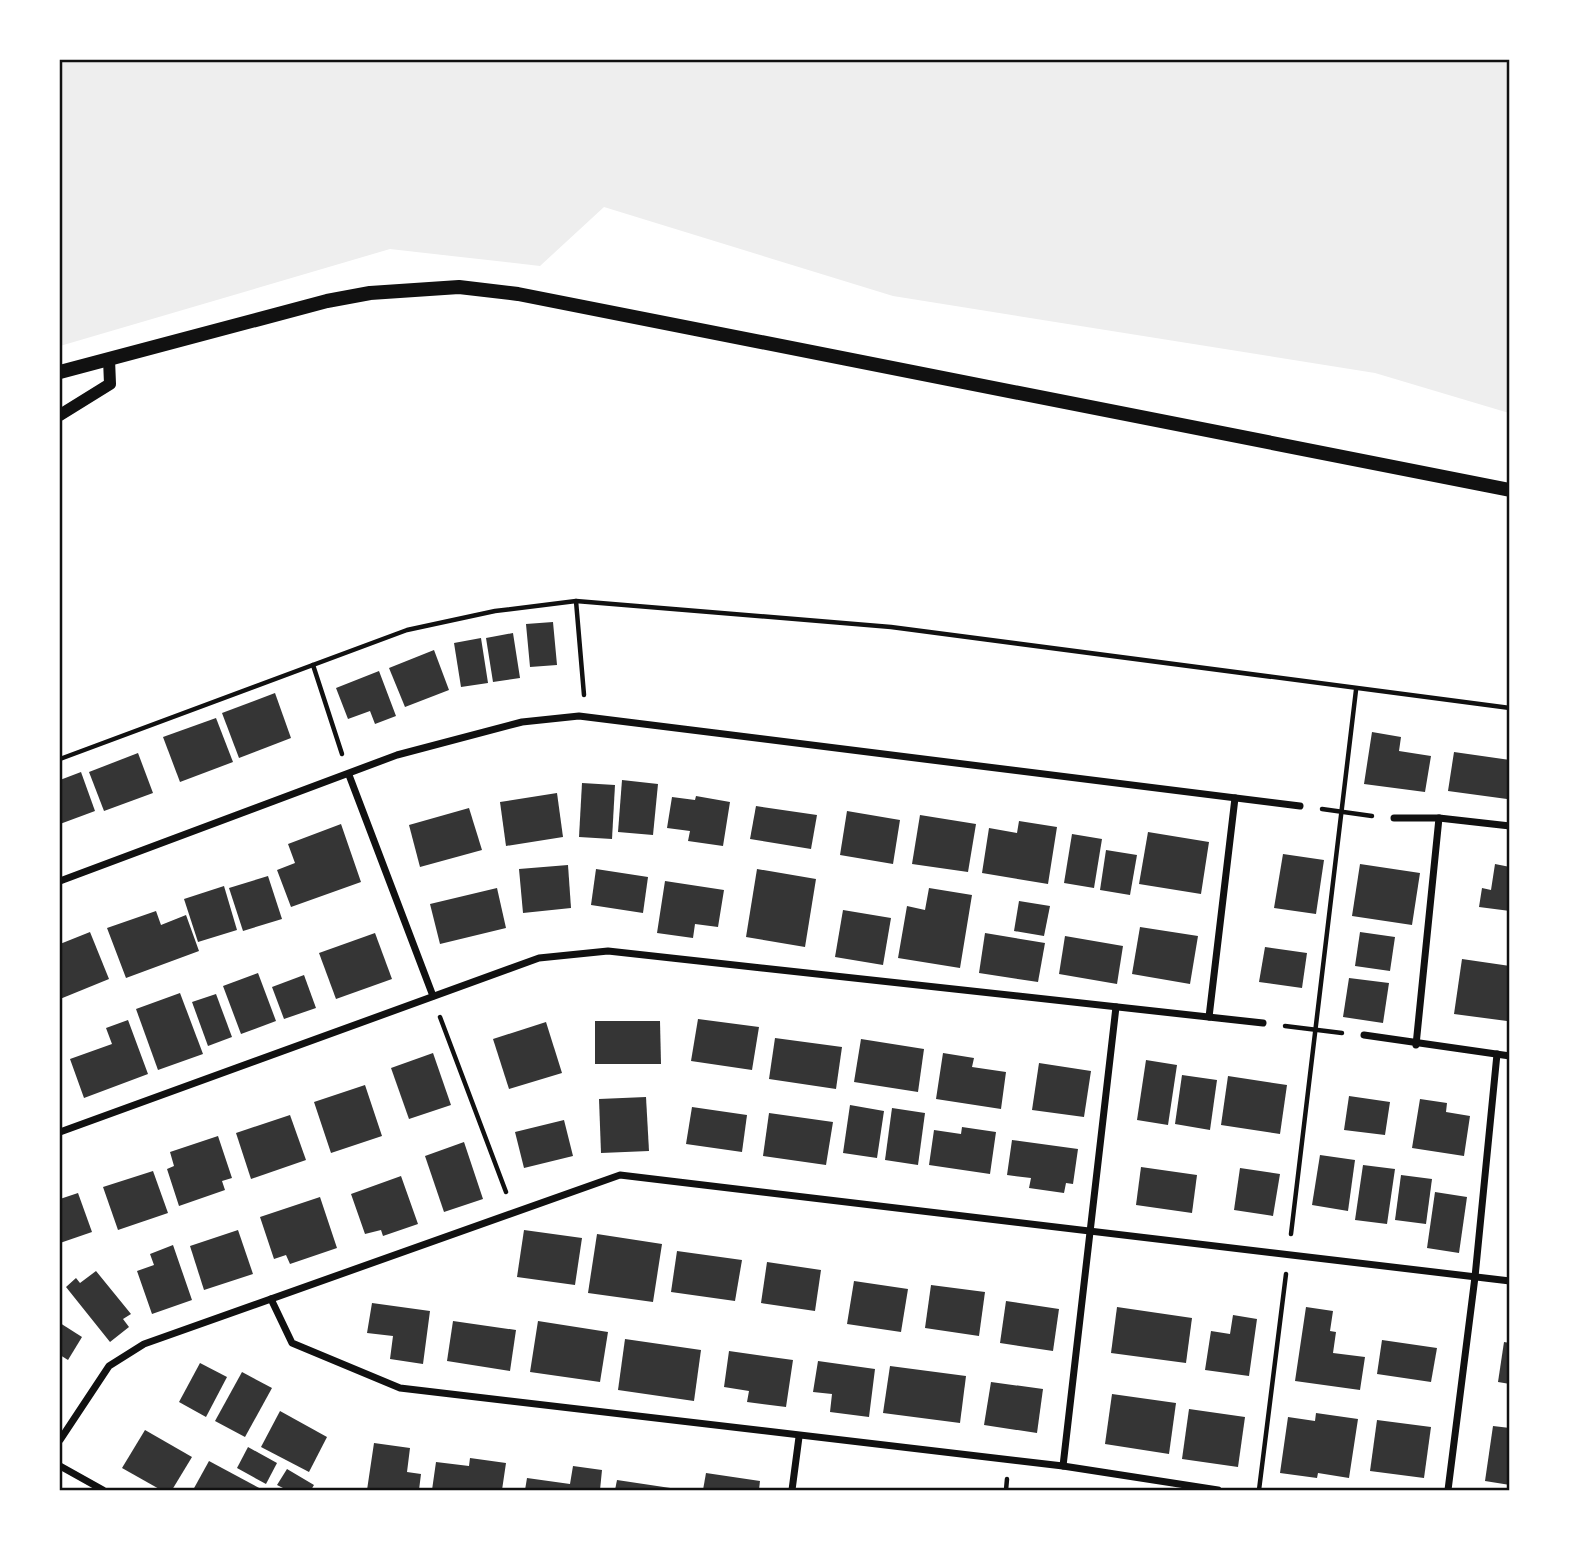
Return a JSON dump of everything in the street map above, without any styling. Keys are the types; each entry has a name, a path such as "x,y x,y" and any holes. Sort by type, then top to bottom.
{"main road":[{"path":"60,372 327,301 416,288 459,287 518,294 1510,490"}],"street":[{"path":"60,415 110,384 109,359"},
{"path":"60,881 397,755 522,722 586,717 1300,806"},
{"path":"349,775 433,996"},
{"path":"1209,1017 1235,798"},
{"path":"1394,818 1439,818 1510,826"},
{"path":"1416,1045 1439,818"},
{"path":"60,1132 539,958 608,951 1263,1023"},
{"path":"1063,1466 1116,1007"},
{"path":"1364,1035 1416,1045 1510,1056"},
{"path":"1448,1490 1475,1277 1497,1054"},
{"path":"60,1440 108,1367 144,1344 620,1175 1510,1280"},
{"path":"271,1299 292,1343 400,1388 1063,1466 1218,1490"},
{"path":"792,1490 799,1437"},
{"path":"60,1466 103,1490"}],"path":[{"path":"576,601 586,717"},
{"path":"60,759 407,630 495,611 576,601 891,627 1356,690 1510,708"},
{"path":"313,665 349,775"},
{"path":"1259,1490 1356,690"},
{"path":"1300,806 1394,818"},
{"path":"433,996 513,1213"},
{"path":"1263,1023 1364,1035"}],"shaded area":[{"path":"60,60 1509,60 1509,413 1375,373 893,296 604,207 540,266 390,249 60,346"}],"building":[{"path":"553,622 557,665 530,667 526,624"},
{"path":"513,633 520,678 493,682 486,638"},
{"path":"481,638 488,683 461,687 454,643"},
{"path":"434,650 449,690 405,707 389,668"},
{"path":"379,671 396,716 375,724 370,711 348,719 336,688"},
{"path":"275,693 291,738 239,758 222,713"},
{"path":"216,718 233,762 180,782 163,737"},
{"path":"1372,732 1401,737 1399,751 1431,756 1425,792 1364,784"},
{"path":"1454,752 1510,760 1507,799 1448,791"},
{"path":"138,753 153,793 104,811 89,772"},
{"path":"81,772 95,811 60,824 60,780"},
{"path":"622,780 658,784 653,835 618,832"},
{"path":"582,783 615,785 612,839 579,837"},
{"path":"557,793 563,837 506,846 500,802"},
{"path":"696,796 730,802 723,846 688,841 690,831 667,828 672,797 695,800"},
{"path":"756,806 817,815 811,849 750,839"},
{"path":"469,808 482,850 420,867 409,825"},
{"path":"847,811 900,820 893,864 840,855"},
{"path":"920,815 976,824 968,872 912,864"},
{"path":"1019,821 1057,827 1048,884 982,873 989,828 1017,833"},
{"path":"341,824 361,882 291,907 277,870 295,863 288,844"},
{"path":"1148,832 1209,842 1201,894 1139,884"},
{"path":"1072,834 1102,839 1094,888 1064,883"},
{"path":"1106,850 1137,855 1130,895 1100,890"},
{"path":"1283,854 1324,860 1316,914 1274,908"},
{"path":"1360,864 1420,873 1412,925 1352,916"},
{"path":"1495,864 1510,867 1510,911 1479,907 1482,888 1491,890"},
{"path":"568,865 571,908 523,913 519,869"},
{"path":"596,869 648,877 643,913 591,905"},
{"path":"757,869 816,879 805,947 746,937"},
{"path":"268,876 282,919 243,931 229,888"},
{"path":"665,881 724,890 718,927 695,924 693,938 657,933"},
{"path":"224,886 237,930 198,942 184,899"},
{"path":"497,888 506,928 440,944 430,904"},
{"path":"929,888 972,895 960,968 898,958 907,906 925,910"},
{"path":"1019,901 1050,906 1044,936 1014,931"},
{"path":"843,910 891,918 883,965 835,957"},
{"path":"156,911 161,925 186,915 199,951 126,978 107,928"},
{"path":"1140,927 1198,936 1190,984 1132,974"},
{"path":"90,932 109,979 60,999 60,944"},
{"path":"1360,932 1395,937 1390,971 1355,966"},
{"path":"375,933 392,979 336,999 319,953"},
{"path":"985,933 1045,943 1038,982 979,973"},
{"path":"1065,936 1123,946 1117,984 1059,974"},
{"path":"1265,947 1307,953 1302,988 1259,982"},
{"path":"1462,959 1510,966 1507,1021 1454,1014"},
{"path":"258,973 276,1021 241,1034 223,986"},
{"path":"304,975 316,1008 284,1019 272,987"},
{"path":"1349,978 1389,983 1383,1023 1343,1017"},
{"path":"180,993 203,1054 158,1070 136,1009"},
{"path":"216,994 232,1037 208,1046 192,1002"},
{"path":"698,1019 759,1027 752,1070 691,1061"},
{"path":"128,1020 148,1074 84,1098 70,1059 112,1044 106,1028"},
{"path":"595,1021 660,1021 661,1064 595,1064"},
{"path":"546,1022 562,1073 509,1089 493,1039"},
{"path":"775,1038 842,1047 836,1089 769,1079"},
{"path":"861,1039 924,1049 918,1092 854,1082"},
{"path":"433,1053 451,1105 409,1119 391,1068"},
{"path":"943,1053 974,1058 972,1067 1006,1072 1001,1109 936,1099"},
{"path":"1146,1060 1177,1065 1168,1125 1137,1120"},
{"path":"1039,1063 1091,1071 1084,1117 1032,1110"},
{"path":"1182,1075 1217,1080 1210,1130 1175,1124"},
{"path":"1228,1076 1287,1085 1280,1134 1221,1125"},
{"path":"365,1085 382,1136 331,1153 314,1102"},
{"path":"1349,1096 1390,1102 1385,1135 1344,1130"},
{"path":"646,1097 649,1151 601,1153 599,1099"},
{"path":"1420,1099 1447,1103 1446,1112 1470,1116 1464,1156 1412,1148"},
{"path":"850,1105 884,1111 877,1158 843,1153"},
{"path":"692,1107 747,1115 742,1152 686,1144"},
{"path":"892,1108 925,1113 918,1165 885,1160"},
{"path":"769,1113 833,1122 826,1165 763,1156"},
{"path":"290,1115 306,1160 251,1179 236,1133"},
{"path":"564,1120 573,1156 524,1168 515,1132"},
{"path":"962,1127 996,1132 990,1174 929,1165 934,1130 961,1134"},
{"path":"218,1136 232,1178 222,1181 225,1190 179,1206 167,1169 174,1166 170,1152"},
{"path":"1012,1140 1078,1149 1073,1184 1066,1183 1064,1193 1029,1188 1031,1178 1007,1175"},
{"path":"464,1142 483,1199 444,1212 425,1156"},
{"path":"1320,1155 1355,1160 1348,1211 1312,1205"},
{"path":"1363,1165 1395,1169 1387,1224 1355,1220"},
{"path":"1141,1167 1197,1175 1192,1213 1136,1205"},
{"path":"1240,1168 1280,1174 1273,1216 1234,1210"},
{"path":"153,1171 168,1213 118,1230 103,1187"},
{"path":"1401,1175 1432,1179 1426,1224 1395,1220"},
{"path":"401,1176 418,1224 383,1236 381,1230 365,1234 351,1194"},
{"path":"1435,1192 1467,1197 1459,1253 1427,1248"},
{"path":"78,1193 92,1232 60,1243 60,1199"},
{"path":"320,1197 337,1248 290,1264 286,1255 274,1259 260,1217"},
{"path":"238,1230 253,1274 204,1290 190,1246"},
{"path":"524,1230 582,1238 575,1285 517,1277"},
{"path":"597,1234 662,1244 653,1302 588,1293"},
{"path":"173,1245 192,1300 152,1314 137,1271 154,1265 150,1254"},
{"path":"677,1251 742,1260 735,1301 671,1292"},
{"path":"767,1262 821,1270 815,1311 761,1303"},
{"path":"96,1271 131,1314 123,1319 129,1327 110,1342 66,1287 76,1278 80,1283"},
{"path":"854,1281 908,1289 901,1332 847,1324"},
{"path":"931,1285 985,1292 979,1336 925,1328"},
{"path":"1006,1301 1059,1309 1053,1351 1000,1343"},
{"path":"372,1303 430,1311 423,1364 390,1359 393,1336 367,1333"},
{"path":"1117,1307 1192,1318 1186,1363 1111,1353"},
{"path":"1306,1307 1333,1311 1330,1331 1336,1332 1333,1353 1365,1357 1360,1390 1295,1381"},
{"path":"1233,1315 1257,1319 1249,1376 1205,1370 1211,1331 1230,1334"},
{"path":"453,1321 516,1330 510,1371 447,1361"},
{"path":"538,1321 608,1332 600,1382 530,1372"},
{"path":"60,1323 82,1337 68,1360 60,1355"},
{"path":"625,1339 701,1350 694,1401 618,1390"},
{"path":"1382,1340 1437,1348 1431,1382 1377,1374"},
{"path":"1504,1342 1510,1343 1510,1384 1498,1382"},
{"path":"729,1351 793,1360 786,1407 747,1402 749,1391 724,1387"},
{"path":"818,1361 875,1369 869,1417 830,1412 832,1394 813,1392"},
{"path":"200,1363 227,1377 206,1417 179,1402"},
{"path":"890,1366 966,1376 960,1423 883,1413"},
{"path":"242,1372 272,1388 245,1437 215,1421"},
{"path":"991,1382 1043,1389 1037,1433 984,1425"},
{"path":"1112,1394 1176,1403 1169,1454 1105,1444"},
{"path":"1189,1409 1245,1417 1238,1467 1182,1459"},
{"path":"280,1411 327,1437 309,1472 261,1447"},
{"path":"1316,1413 1358,1419 1349,1478 1318,1473 1317,1478 1280,1473 1288,1417 1315,1421"},
{"path":"1377,1420 1431,1427 1424,1478 1370,1471"},
{"path":"1493,1426 1510,1428 1510,1485 1485,1481"},
{"path":"145,1430 192,1457 172,1490 161,1490 122,1468"},
{"path":"374,1443 410,1448 407,1472 421,1474 419,1490 367,1490"},
{"path":"248,1447 277,1463 266,1484 237,1468"},
{"path":"470,1458 506,1463 502,1490 432,1490 436,1462 469,1466"},
{"path":"209,1461 263,1490 193,1490"},
{"path":"573,1466 602,1470 600,1490 525,1490 527,1478 570,1484"},
{"path":"287,1469 314,1485 311,1490 287,1490 277,1485"},
{"path":"706,1473 760,1481 759,1490 703,1490"},
{"path":"617,1480 677,1489 677,1490 615,1490"}]}
